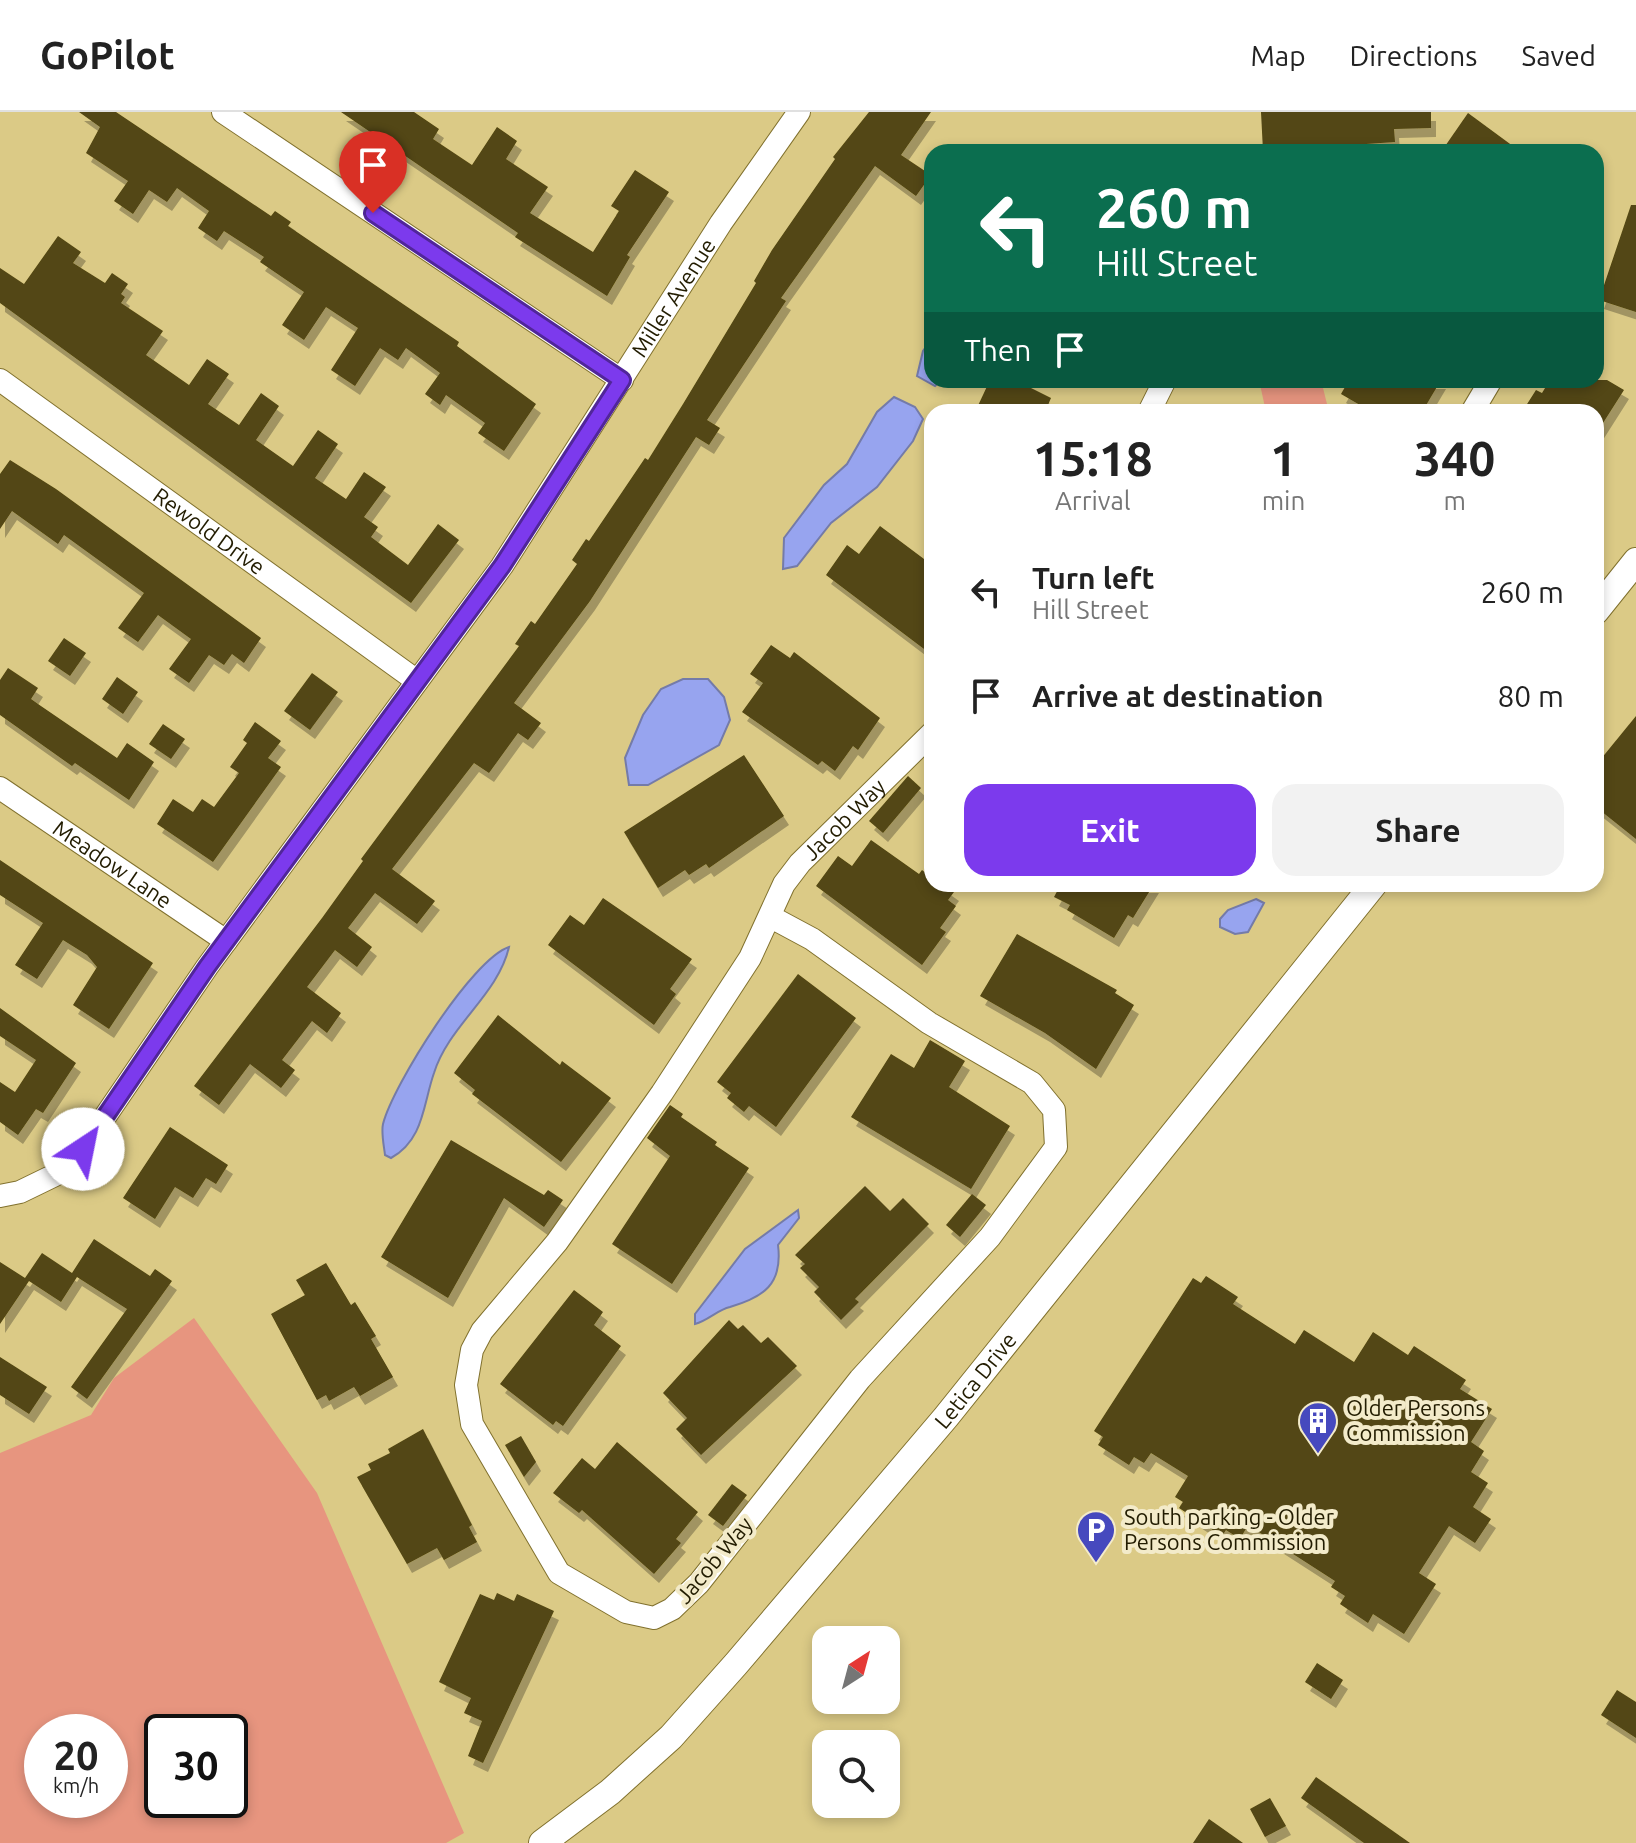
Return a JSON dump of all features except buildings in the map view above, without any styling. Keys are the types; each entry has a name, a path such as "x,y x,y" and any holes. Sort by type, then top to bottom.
{"street":[{"path":"223,112 622,380"},
{"name":"Miller Avenue","path":"0,1196 20,1192 55,1175 83,1149 226,941 502,566 728,212 799,112"},
{"name":"Rewold Drive","path":"0,380 417,681"},
{"path":"1604,601 1636,561"},
{"name":"Jacob Way","path":"771,917 812,939 929,1023 1032,1083 1054,1110 1056,1147 990,1237 851,1389 699,1583 672,1609 654,1618 626,1612 559,1573 472,1424 466,1385 472,1350 507,1297 557,1242 662,1093 750,958 784,884 800,863 924,741"},
{"name":"Meadow Lane","path":"0,788 226,941"},
{"name":"Letica Drive","path":"542,1843 610,1792 671,1737 736,1664 946,1417 1368,892"}],"shaded area":[{"path":"1261,388 1323,388 1327,404 1264,404"},
{"path":"194,1318 317,1493 464,1833 446,1843 0,1843 0,1453 91,1415 114,1378"}],"water":[{"path":"924,350 924,380 917,376"},
{"path":"894,397 915,407 923,419 913,441 877,487 831,523 797,566 783,569 784,538 824,485 847,464 877,412"},
{"path":"683,679 708,679 724,697 730,720 719,745 648,785 629,785 625,758 643,715 661,689"},
{"path":"1256,899 1264,903 1248,932 1235,934 1220,927 1220,919 1228,910"},
{"path":"509,947 495,980 441,1056 416,1131 402,1150 391,1158 385,1155 383,1124 418,1054 475,974 493,956"},
{"path":"798,1210 799,1218 778,1245 777,1270 768,1287 752,1299 725,1308 695,1324 695,1314 745,1249"}],"place":[{"name":"Older Persons Commission","path":"1318,1455"},
{"name":"South parking - Older Persons Commission","path":"1096,1564"}],"route":[{"path":"83,1149 207,967 479,599 622,380 373,213"}]}
